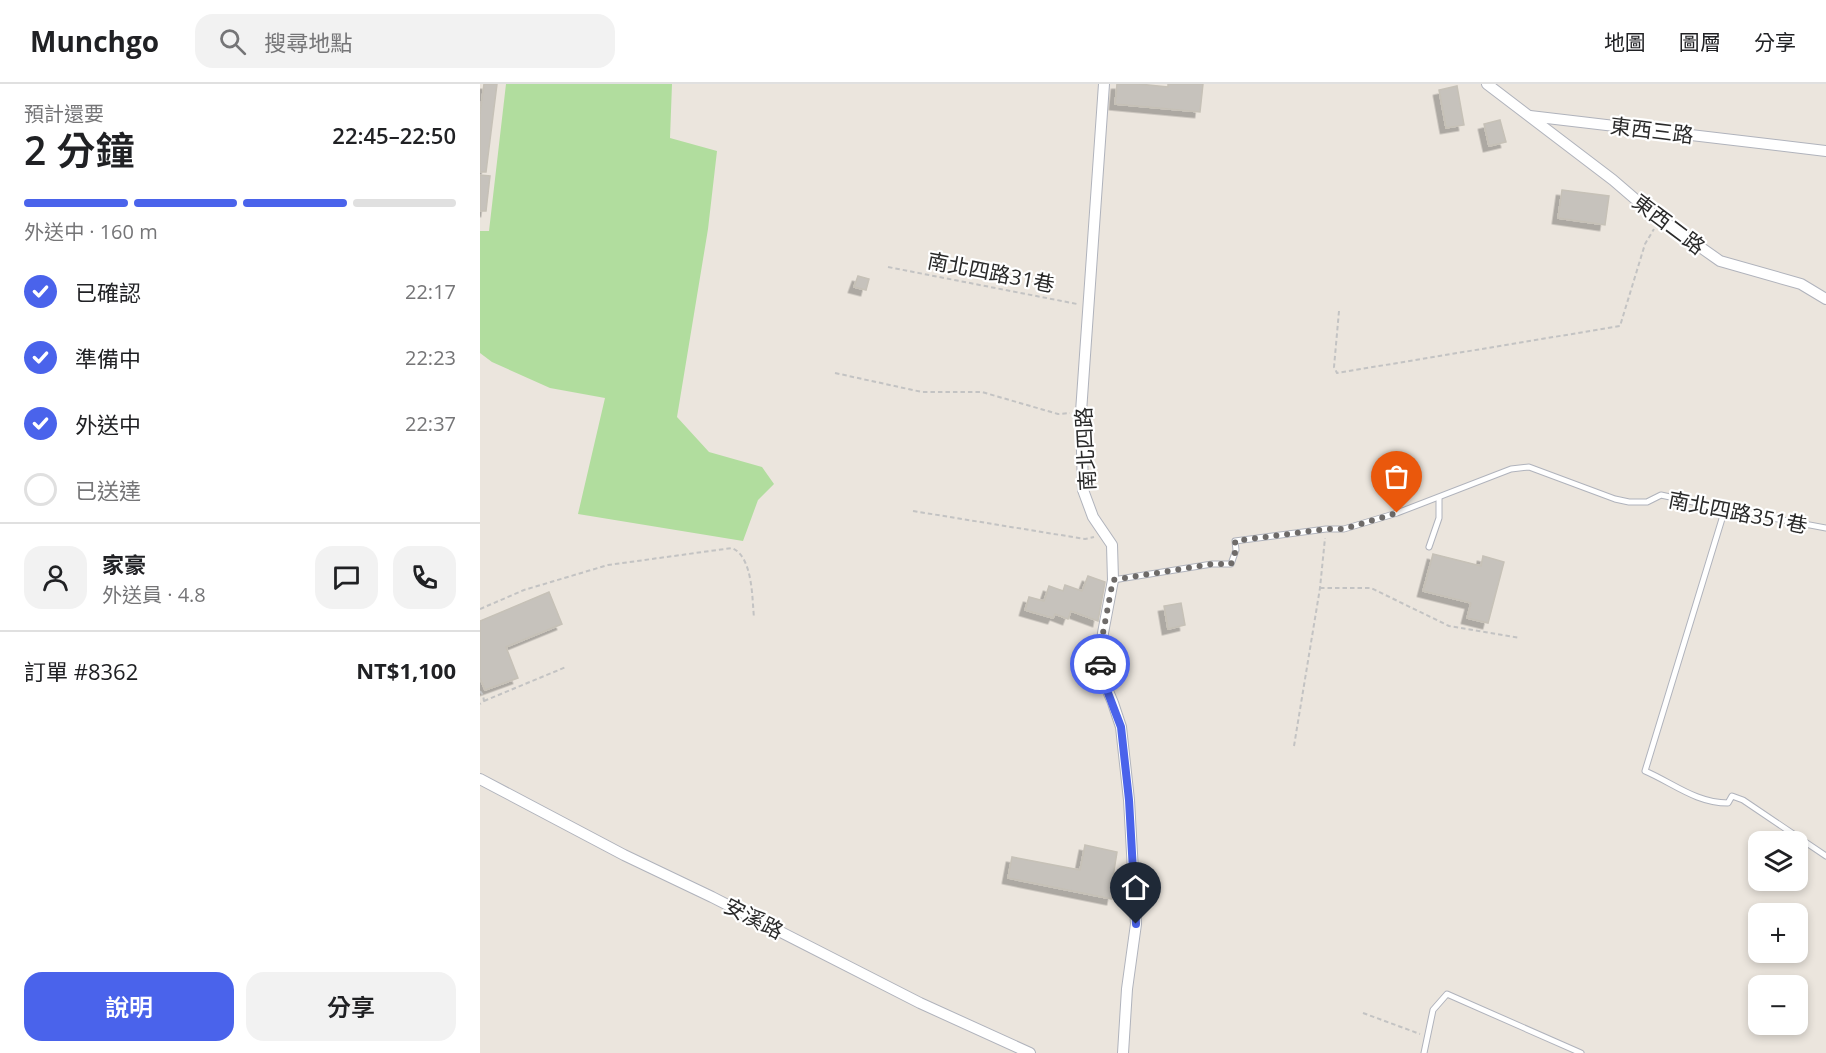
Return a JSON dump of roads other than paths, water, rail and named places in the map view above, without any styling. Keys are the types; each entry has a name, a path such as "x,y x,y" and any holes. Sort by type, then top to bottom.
{"street":[{"name":"南北四路","path":"1104,84 1082,412 1083,490 1094,518 1112,544 1113,580 1103,633 1100,672 1121,727 1129,800 1136,924 1127,989 1123,1053"},
{"name":"東西三路","path":"1487,84 1530,116 1826,152"},
{"name":"東西二路","path":"1530,116 1660,219 1719,261 1801,284 1826,299"},
{"name":"安溪路","path":"480,779 624,855 920,1003 1030,1053"}],"lane":[{"name":"南北四路351巷","path":"1113,580 1212,564 1231,564 1236,550 1235,541 1326,529 1344,529 1397,513 1511,469 1528,467 1629,502 1647,502 1661,495 1826,528"},
{"path":"1429,547 1439,518 1438,498"},
{"path":"1725,509 1645,771 1670,785 1712,803 1728,804 1732,796 1743,800 1826,856"},
{"path":"1424,1053 1433,1010 1447,994 1581,1053"}]}
